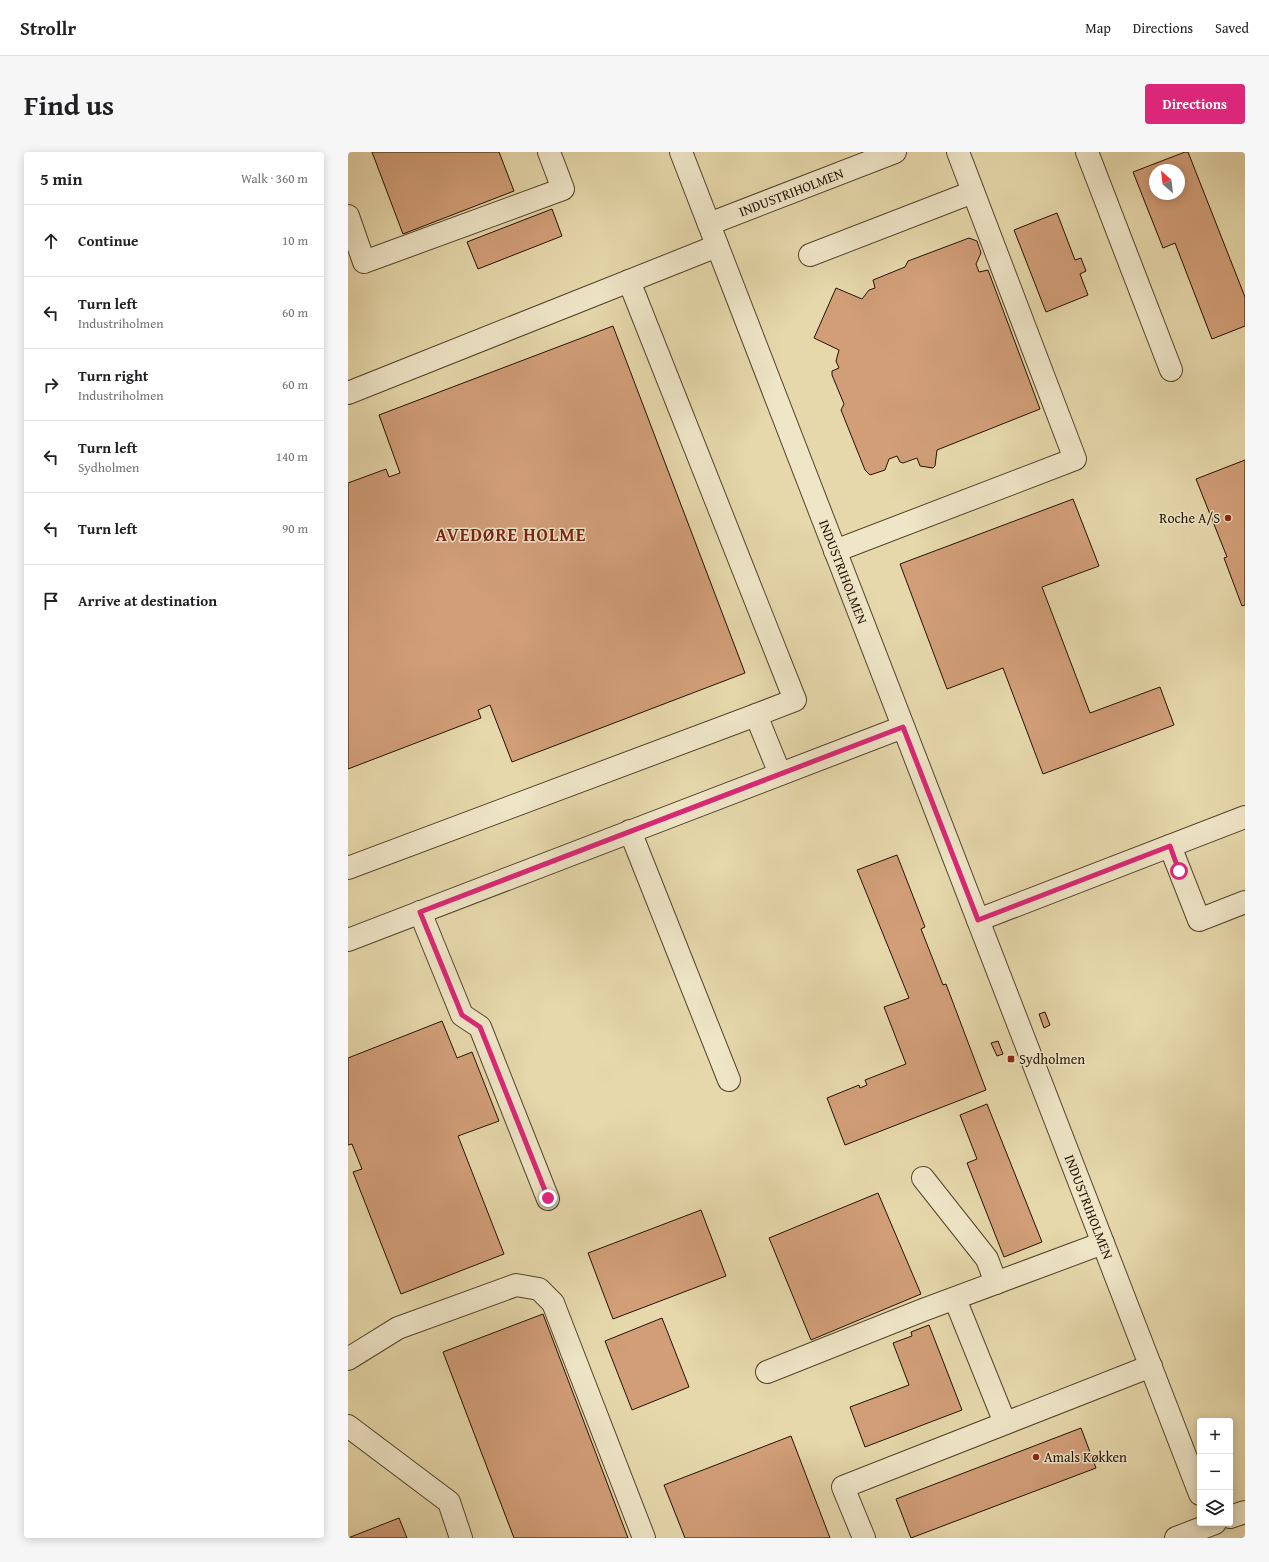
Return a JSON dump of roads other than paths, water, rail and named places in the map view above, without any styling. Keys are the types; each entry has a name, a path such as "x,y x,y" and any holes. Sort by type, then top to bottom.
{"street":[{"path":"348,216 364,262 563,189 549,152"},
{"name":"INDUSTRIHOLMEN","path":"681,152 1198,1490"},
{"name":"INDUSTRIHOLMEN","path":"709,224 895,152"},
{"path":"835,551 1075,459 958,152"},
{"path":"1087,152 1171,370"},
{"path":"810,255 973,192"},
{"path":"348,393 717,246"},
{"path":"348,868 756,716 795,700 629,281"},
{"path":"756,716 780,774"},
{"path":"348,940 903,727"},
{"path":"978,920 1245,817"},
{"path":"630,832 729,1080"},
{"path":"1170,846 1199,920 1245,902"},
{"path":"420,912 462,1015 480,1027 548,1198"},
{"path":"923,1178 987,1259 996,1283"},
{"path":"767,1372 1103,1243"},
{"path":"348,1359 398,1328 444,1311 516,1285 539,1289 553,1303 644,1538"},
{"path":"955,1299 1005,1423"},
{"path":"864,1538 843,1487 1151,1366"},
{"path":"348,1426 449,1502 461,1538"},
{"path":"1233,1518 1245,1512"},
{"path":"1176,1538 1214,1526"}],"place":[{"name":"Roche A/S","path":"1228,518"},
{"name":"Sydholmen","path":"1011,1059"},
{"name":"Amals Køkken","path":"1036,1457"}],"district":[{"name":"AVEDØRE HOLME","path":"511,535"}]}
